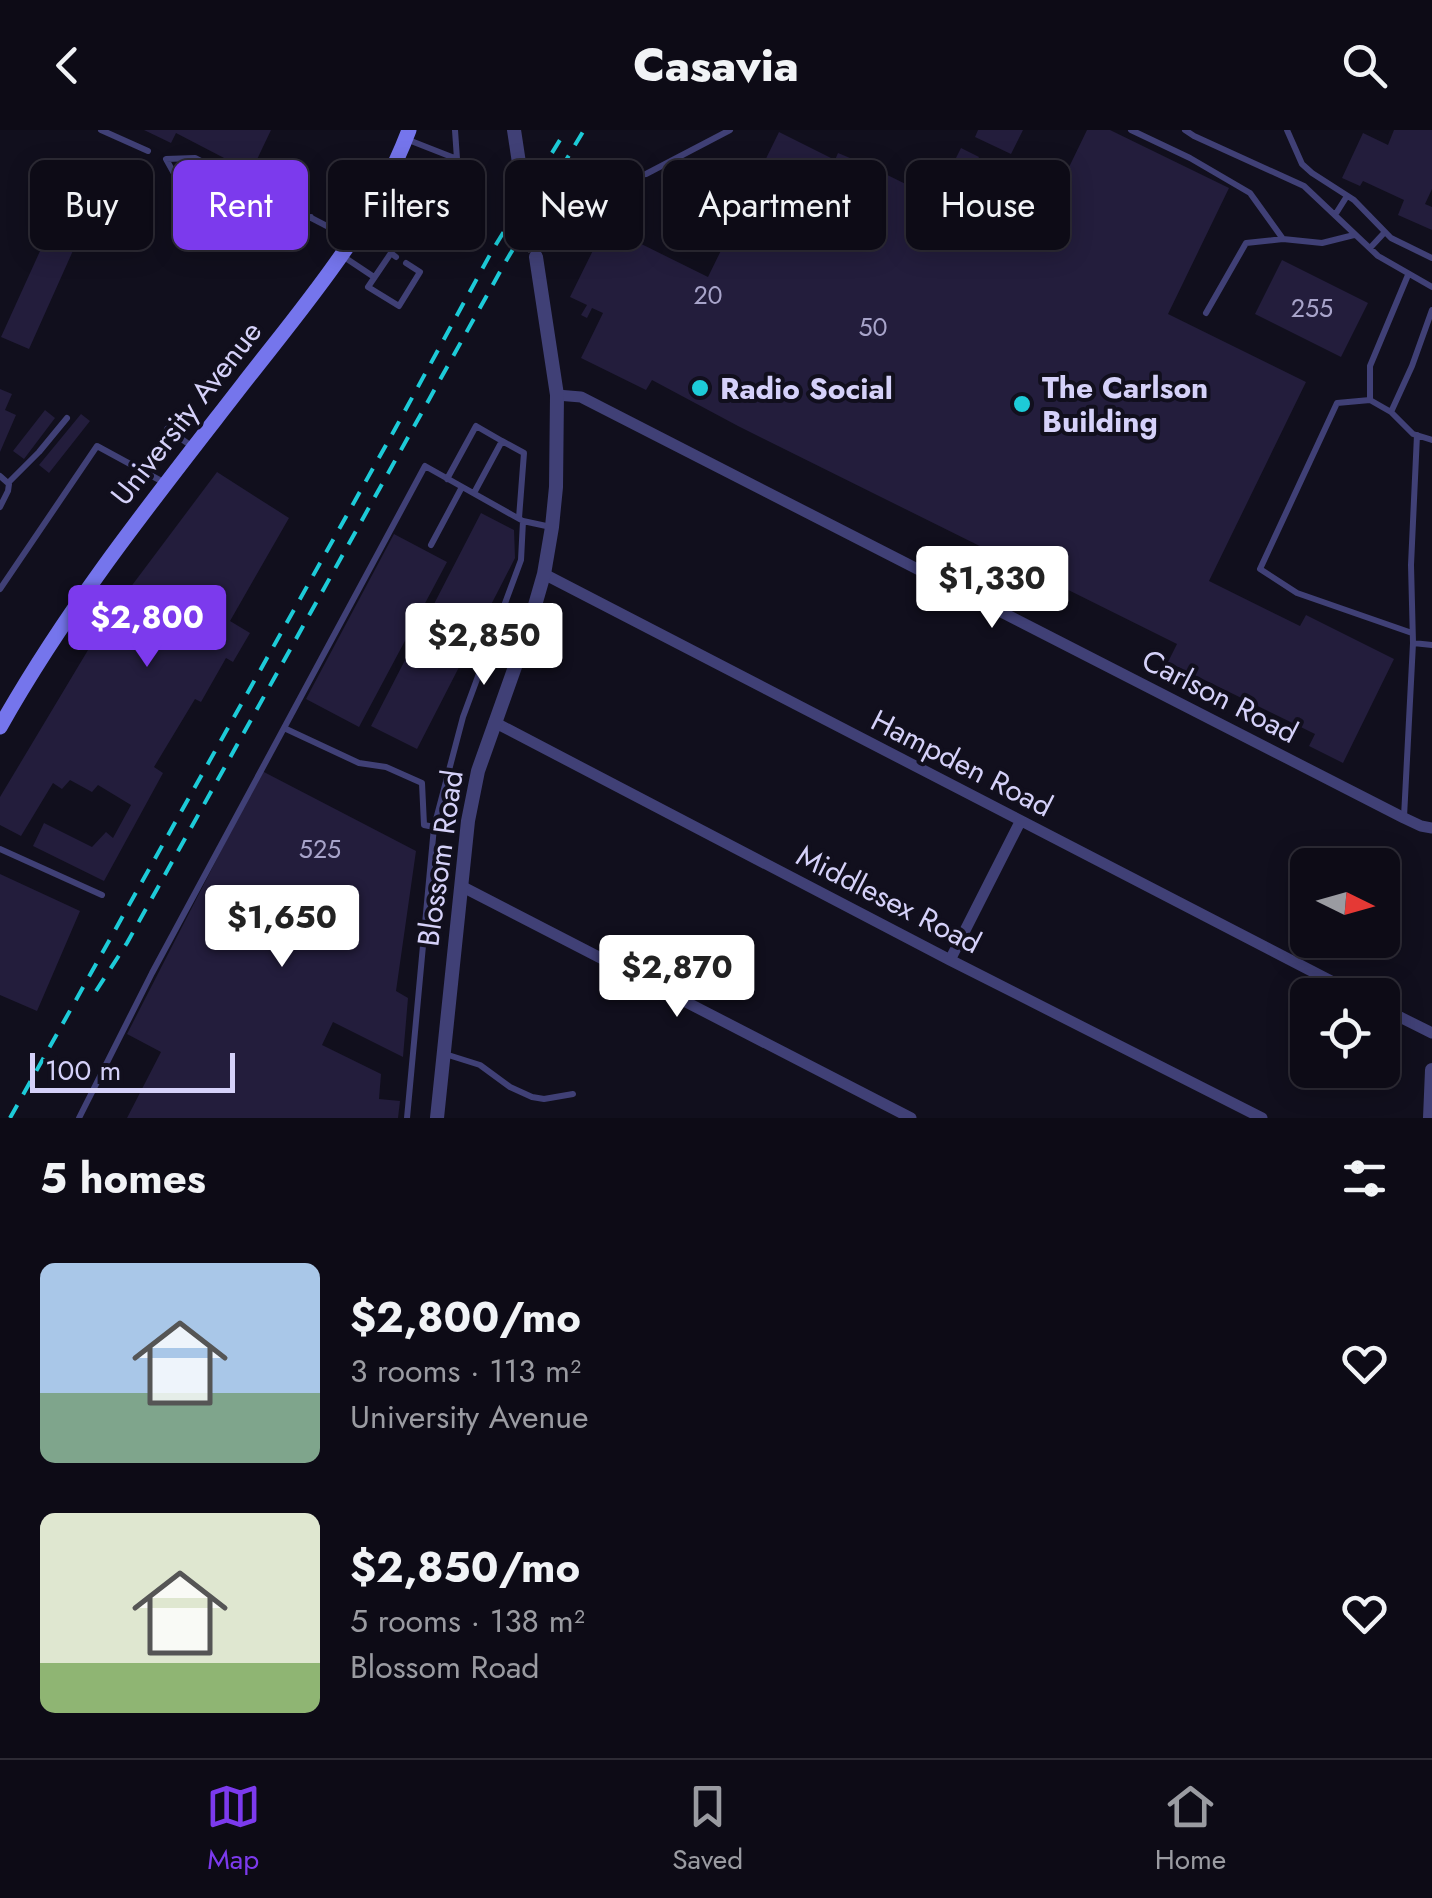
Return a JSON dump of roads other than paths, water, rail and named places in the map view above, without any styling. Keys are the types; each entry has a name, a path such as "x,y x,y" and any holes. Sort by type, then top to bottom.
{"main road":[{"name":"University Avenue","path":"397,160 407,134"},
{"name":"University Avenue","path":"0,727 84,593 347,250"}],"street":[{"path":"514,130 519,160"},
{"name":"Blossom Road","path":"437,1118 468,821 478,770 528,633 552,527 557,395 536,257"},
{"name":"Carlson Road","path":"557,395 595,404 1404,818 1432,828"},
{"name":"Hampden Road","path":"544,574 1325,978"},
{"name":"Middlesex Road","path":"494,722 1262,1118"},
{"path":"950,960 1020,822"},
{"path":"461,886 911,1118"},
{"path":"1400,1017 1432,1033"},
{"path":"1431,1112 1432,1070"}],"lane":[{"path":"101,130 148,151"},
{"path":"407,134 457,159 455,130"},
{"path":"646,174 730,130"},
{"path":"1131,130 1250,193 1283,239"},
{"path":"1184,130 1304,186 1370,248 1432,287"},
{"path":"1288,130 1302,164 1312,174 1354,200 1391,238 1432,258"},
{"path":"311,217 281,228 270,226 184,184 166,159 196,158 311,217 328,226"},
{"path":"1334,215 1347,196"},
{"path":"1370,248 1384,233"},
{"path":"1206,313 1246,244 1283,239 1322,243 1356,234"},
{"path":"393,250 368,287 399,306 420,272 406,263"},
{"path":"343,256 374,277"},
{"path":"1370,400 1370,366 1408,275"},
{"path":"1391,412 1432,310"},
{"path":"1412,634 1297,593 1260,568 1337,403 1370,400 1391,412 1417,436 1432,440"},
{"path":"0,508 8,483 67,418"},
{"path":"407,1118 434,827 462,717 521,560 524,452 476,426 448,479"},
{"path":"167,430 194,447"},
{"path":"1404,818 1417,436"},
{"path":"474,494 502,441"},
{"path":"0,589 96,446 166,483"},
{"path":"79,1118 152,973 425,466 521,520 552,527"},
{"path":"0,476 8,483"},
{"path":"432,545 462,487"},
{"path":"1412,643 1432,645"},
{"path":"284,728 359,764 386,767 422,783 424,826 434,827"},
{"path":"0,849 102,895"},
{"path":"444,1054 480,1065 532,1098 573,1094"}],"tunnel":[{"path":"535,250 536,257"}],"railway":[{"path":"10,1118 492,251 566,130"},
{"path":"96,991 127,943 506,261 584,130"}],"place":[{"name":"Radio Social","path":"700,388"},
{"name":"The Carlson Building","path":"1022,404"}]}
